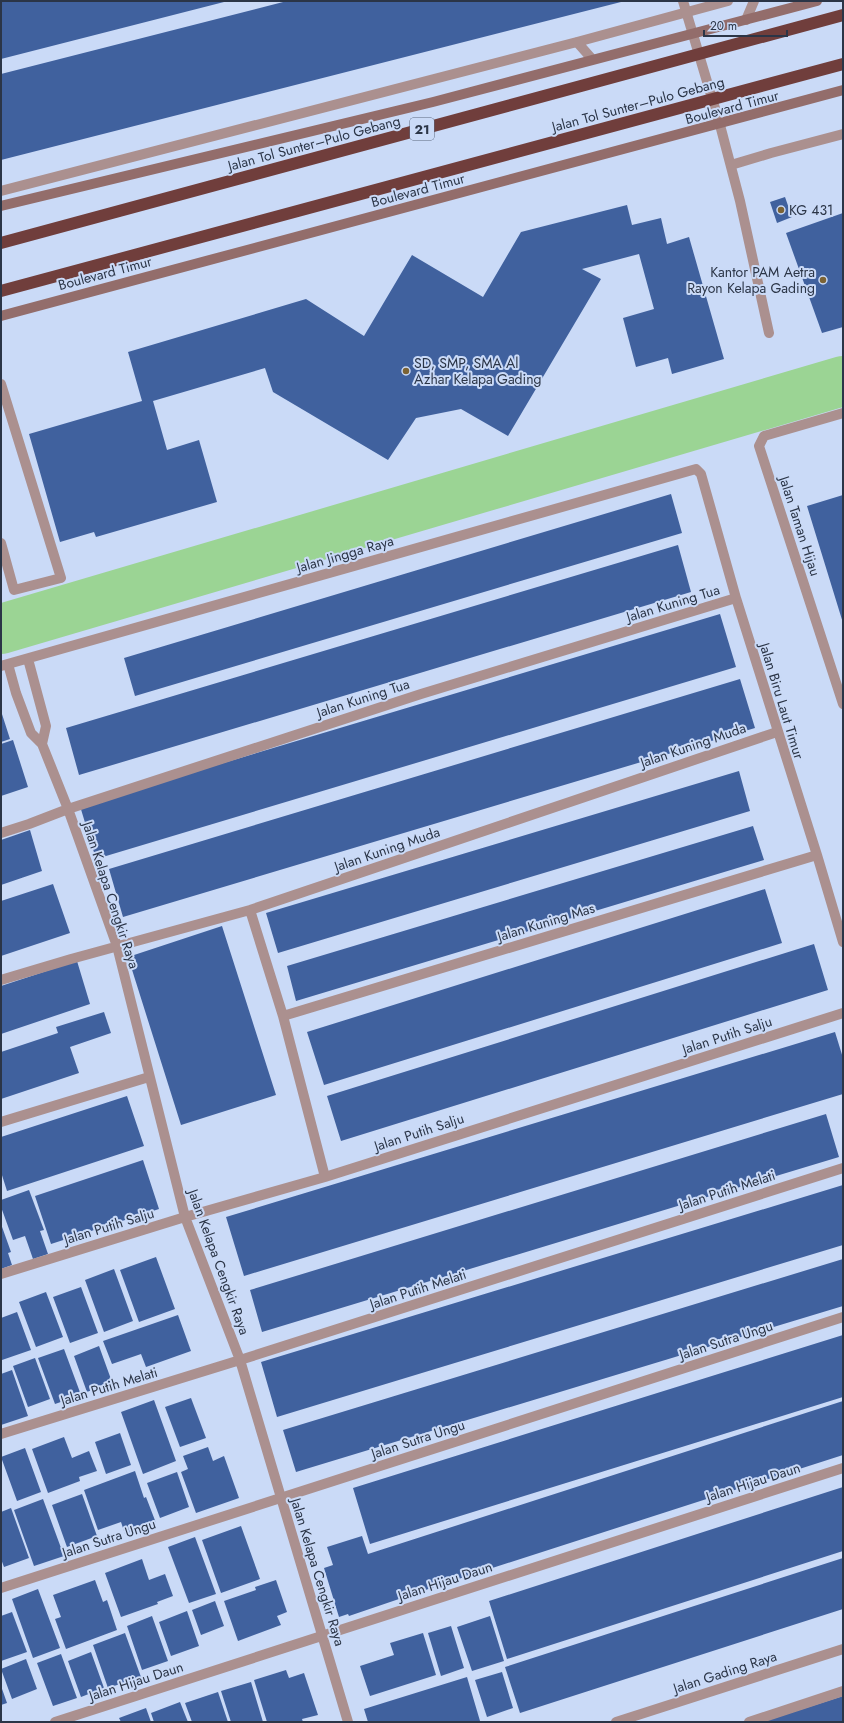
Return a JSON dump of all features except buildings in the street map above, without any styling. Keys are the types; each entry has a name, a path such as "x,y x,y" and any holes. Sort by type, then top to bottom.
{"highway":[{"name":"Jalan Tol Sunter–Pulo Gebang","path":"1,243 843,16"},
{"name":"Jalan Tol Sunter–Pulo Gebang","path":"1,291 843,64"}],"main road":[{"path":"1,206 363,119 817,1"},
{"name":"Boulevard Timur","path":"1,316 843,90"}],"street":[{"path":"683,1 731,165 769,333"},
{"path":"1,191 577,42 728,1"},
{"path":"746,20 754,1"},
{"path":"577,42 592,59"},
{"path":"731,165 843,134"},
{"path":"1,384 61,578 14,590 5,573 1,543"},
{"name":"Jalan Taman Hijau","path":"843,412 764,436 759,446 843,704"},
{"name":"Jalan Biru Laut Timur","path":"696,469 701,474 736,598 843,942"},
{"name":"Jalan Jingga Raya","path":"5,665 696,469"},
{"name":"Jalan Kuning Tua","path":"1,833 68,809 421,694 736,598"},
{"path":"28,658 46,726 42,744"},
{"name":"Jalan Kelapa Cengkir Raya","path":"5,665 31,733 42,744 68,809 117,946 185,1217 240,1360 348,1722"},
{"name":"Jalan Kuning Muda","path":"1,980 117,946 250,910 777,732"},
{"name":"Jalan Kuning Mas","path":"283,1016 817,855"},
{"path":"250,910 283,1016 325,1177"},
{"name":"Jalan Putih Salju","path":"1,1274 185,1217 325,1177 843,1012"},
{"path":"1,1122 149,1077"},
{"name":"Jalan Putih Melati","path":"1,1434 240,1360 843,1168"},
{"name":"Jalan Sutra Ungu","path":"1,1588 843,1317"},
{"name":"Jalan Hijau Daun","path":"55,1722 843,1468"},
{"name":"Jalan Gading Raya","path":"616,1722 843,1649"},
{"path":"749,1722 843,1691"}],"waterway":[{"path":"1,629 843,381"}],"place":[{"name":"KG 431","path":"781,210"},
{"name":"Kantor PAM Aetra Rayon Kelapa Gading","path":"823,280"},
{"name":"SD, SMP, SMA Al Azhar Kelapa Gading","path":"406,371"}]}
